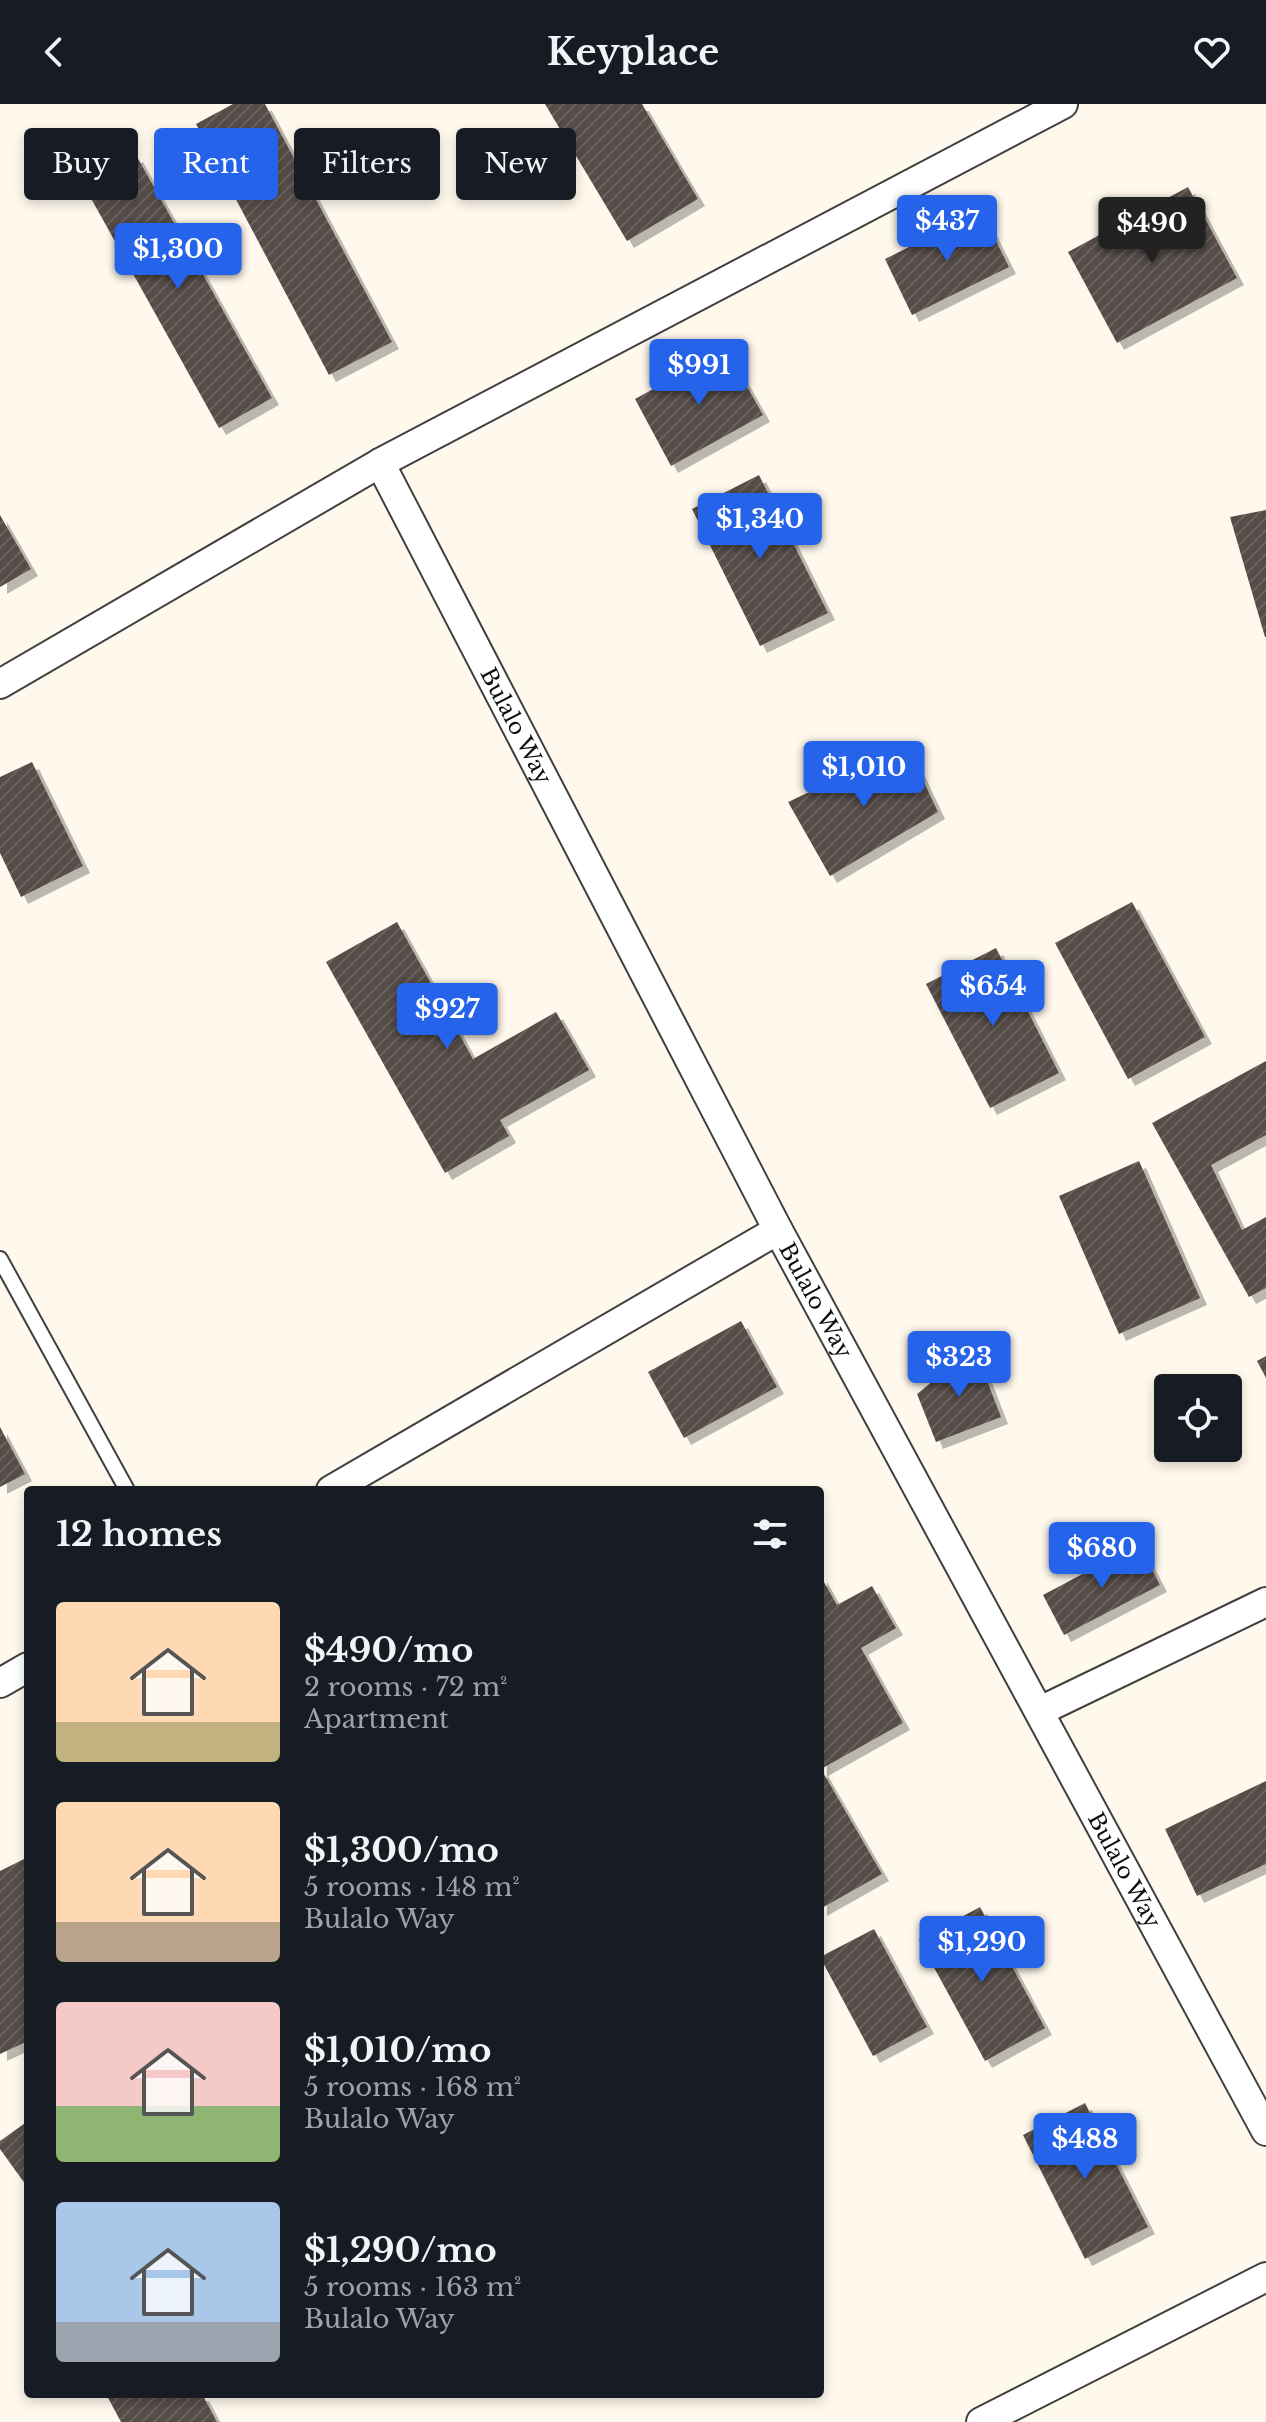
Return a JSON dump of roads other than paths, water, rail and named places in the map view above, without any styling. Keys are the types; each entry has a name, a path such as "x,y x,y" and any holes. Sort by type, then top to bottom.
{"street":[{"path":"0,684 380,463 1063,104"},
{"name":"Bulalo Way","path":"380,463 778,1230 1266,2131"},
{"path":"338,1486 778,1230"},
{"path":"1040,1711 1266,1602"},
{"path":"0,1683 24,1669"},
{"path":"981,2422 1266,2277"}],"lane":[{"path":"0,1259 125,1486"}]}
